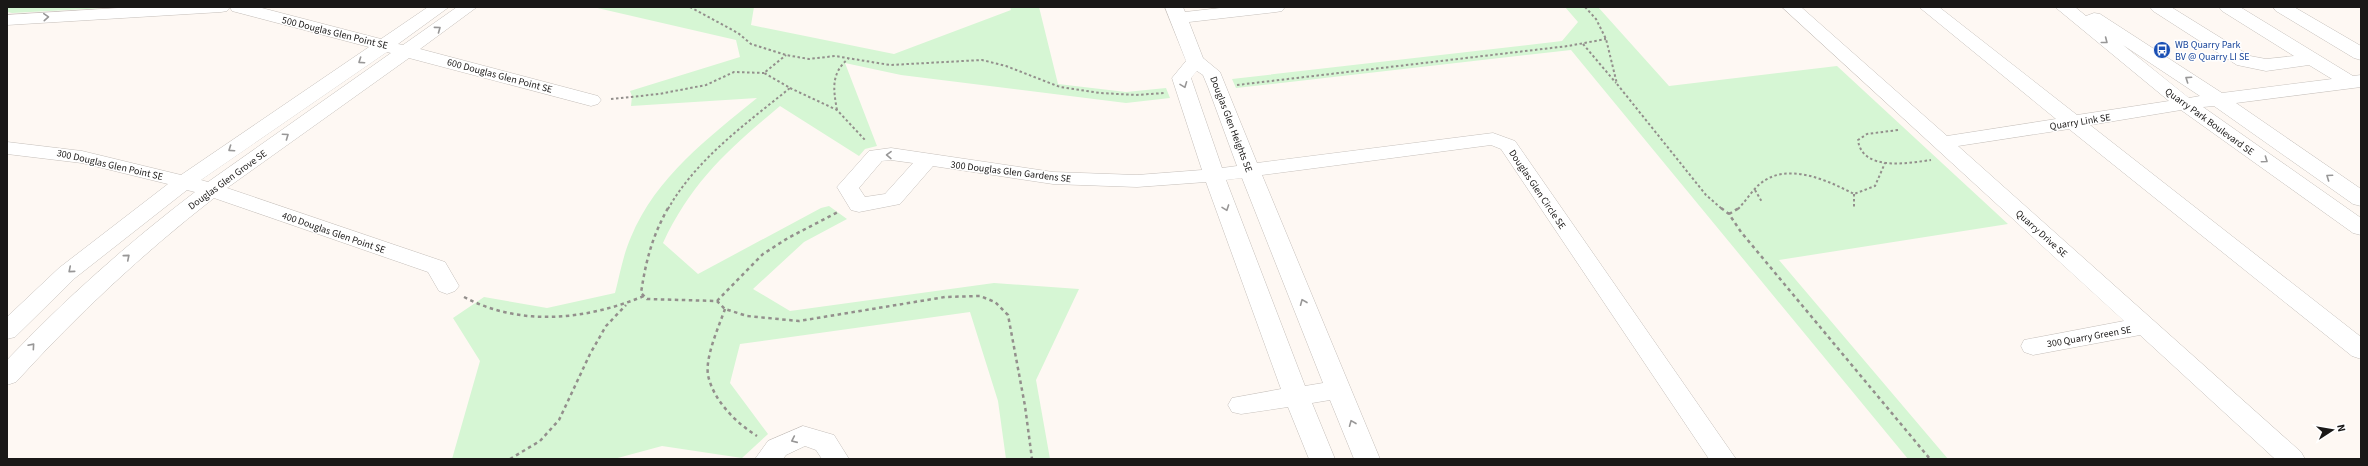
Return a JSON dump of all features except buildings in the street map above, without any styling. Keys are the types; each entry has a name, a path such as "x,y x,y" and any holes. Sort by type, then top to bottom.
{"street":[{"path":"7,20 221,7"},
{"name":"500 Douglas Glen Point SE","path":"238,7 408,50"},
{"name":"Douglas Glen Grove SE","path":"7,330 67,274 184,182 440,7"},
{"name":"Douglas Glen Grove SE","path":"7,376 42,336 101,278 211,188 468,7"},
{"path":"1276,7 1177,12 1195,61 1181,78 1214,175 1296,396 1322,459"},
{"name":"Quarry Drive SE","path":"1791,7 2292,459"},
{"path":"1928,7 2361,350"},
{"name":"Quarry Park Boulevard SE","path":"2064,7 2185,104 2361,228"},
{"name":"Quarry Park Boulevard SE","path":"2076,7 2119,32 2361,199"},
{"path":"2159,7 2244,61 2266,65 2313,59"},
{"path":"2228,7 2313,59 2356,82"},
{"path":"2282,7 2361,54"},
{"name":"600 Douglas Glen Point SE","path":"408,50 591,100"},
{"name":"Douglas Glen Heights SE","path":"1195,61 1211,72 1218,87 1249,170 1367,459"},
{"name":"Quarry Link SE","path":"1949,150 2073,122 2217,99 2356,82"},
{"name":"Douglas Glen Circle SE","path":"1214,175 1493,140 1508,145 1723,459"},
{"name":"300 Douglas Glen Point SE","path":"7,148 47,150 103,160 211,188"},
{"name":"300 Douglas Glen Gardens SE","path":"876,155 891,154 1053,178 1137,181 1214,175"},
{"path":"876,155 848,187 859,205 892,199 928,160"},
{"name":"400 Douglas Glen Point SE","path":"211,188 437,267 447,286"},
{"name":"300 Quarry Green SE","path":"2033,346 2145,326"},
{"path":"1241,405 1338,390"},
{"path":"772,453 803,436 825,442 836,459"}],"path":[{"path":"690,7 738,33 751,44 786,55 810,59 834,56 850,57 890,65 982,60 1006,66 1060,87 1100,93 1136,95 1186,91"},
{"path":"1585,7 1596,19 1606,39 1617,84"},
{"path":"1218,87 1583,44 1606,39"},
{"path":"1583,44 1706,194 1729,214 1751,244 1930,459"},
{"path":"764,73 786,55"},
{"path":"838,110 833,78 840,64 850,57"},
{"path":"591,100 634,98 677,91 709,84 726,74 738,72 764,73 790,88 838,110 876,155"},
{"path":"790,88 724,142 694,171 670,203 650,242 642,268 642,293 647,299 717,301 725,309 746,316 799,321 945,297 969,295 989,297 1001,304 1008,315 1025,406 1032,459"},
{"path":"1924,127 1867,134 1858,140 1859,148 1862,152 1885,163 1898,164 1949,150"},
{"path":"1729,214 1736,211 1754,190 1773,176 1793,175 1817,177 1854,194 1875,186 1885,163"},
{"path":"1754,190 1762,202"},
{"path":"1854,194 1854,207"},
{"path":"717,301 763,254 788,238 842,210 859,205"},
{"path":"447,286 473,303 497,312 522,317 558,316 626,305 644,296"},
{"path":"510,459 540,442 549,431 561,415 604,328 626,305"},
{"path":"725,309 711,352 708,374 718,398 741,426 772,453"}],"green space":[{"path":"7,7 123,7 12,13 7,12"},
{"path":"593,7 754,7 751,25 894,54 1011,10 1010,7 1039,7 1058,84 1126,92 1166,88 1170,98 1126,103 901,75 845,63 877,146 865,149 859,156 780,106 744,137 713,167 686,201 663,243 698,274 821,208 829,206 847,219 804,242 753,289 790,311 994,283 1079,289 1036,380 1050,459 1006,459 998,401 970,312 740,344 730,383 768,434 742,458 662,446 614,459 452,459 480,361 453,318 484,297 547,308 615,293 628,244 642,215 654,196 685,160 720,128 757,98 631,106 632,96 630,91 740,57 736,40"},
{"path":"1565,7 1598,7 1669,86 1837,66 2008,224 1779,260 1948,459 1908,459 1571,50 1236,88 1232,79 1562,41 1578,22"}],"place":[{"name":"WB Quarry Park BV @ Quarry LI SE","path":"2162,50"}]}
